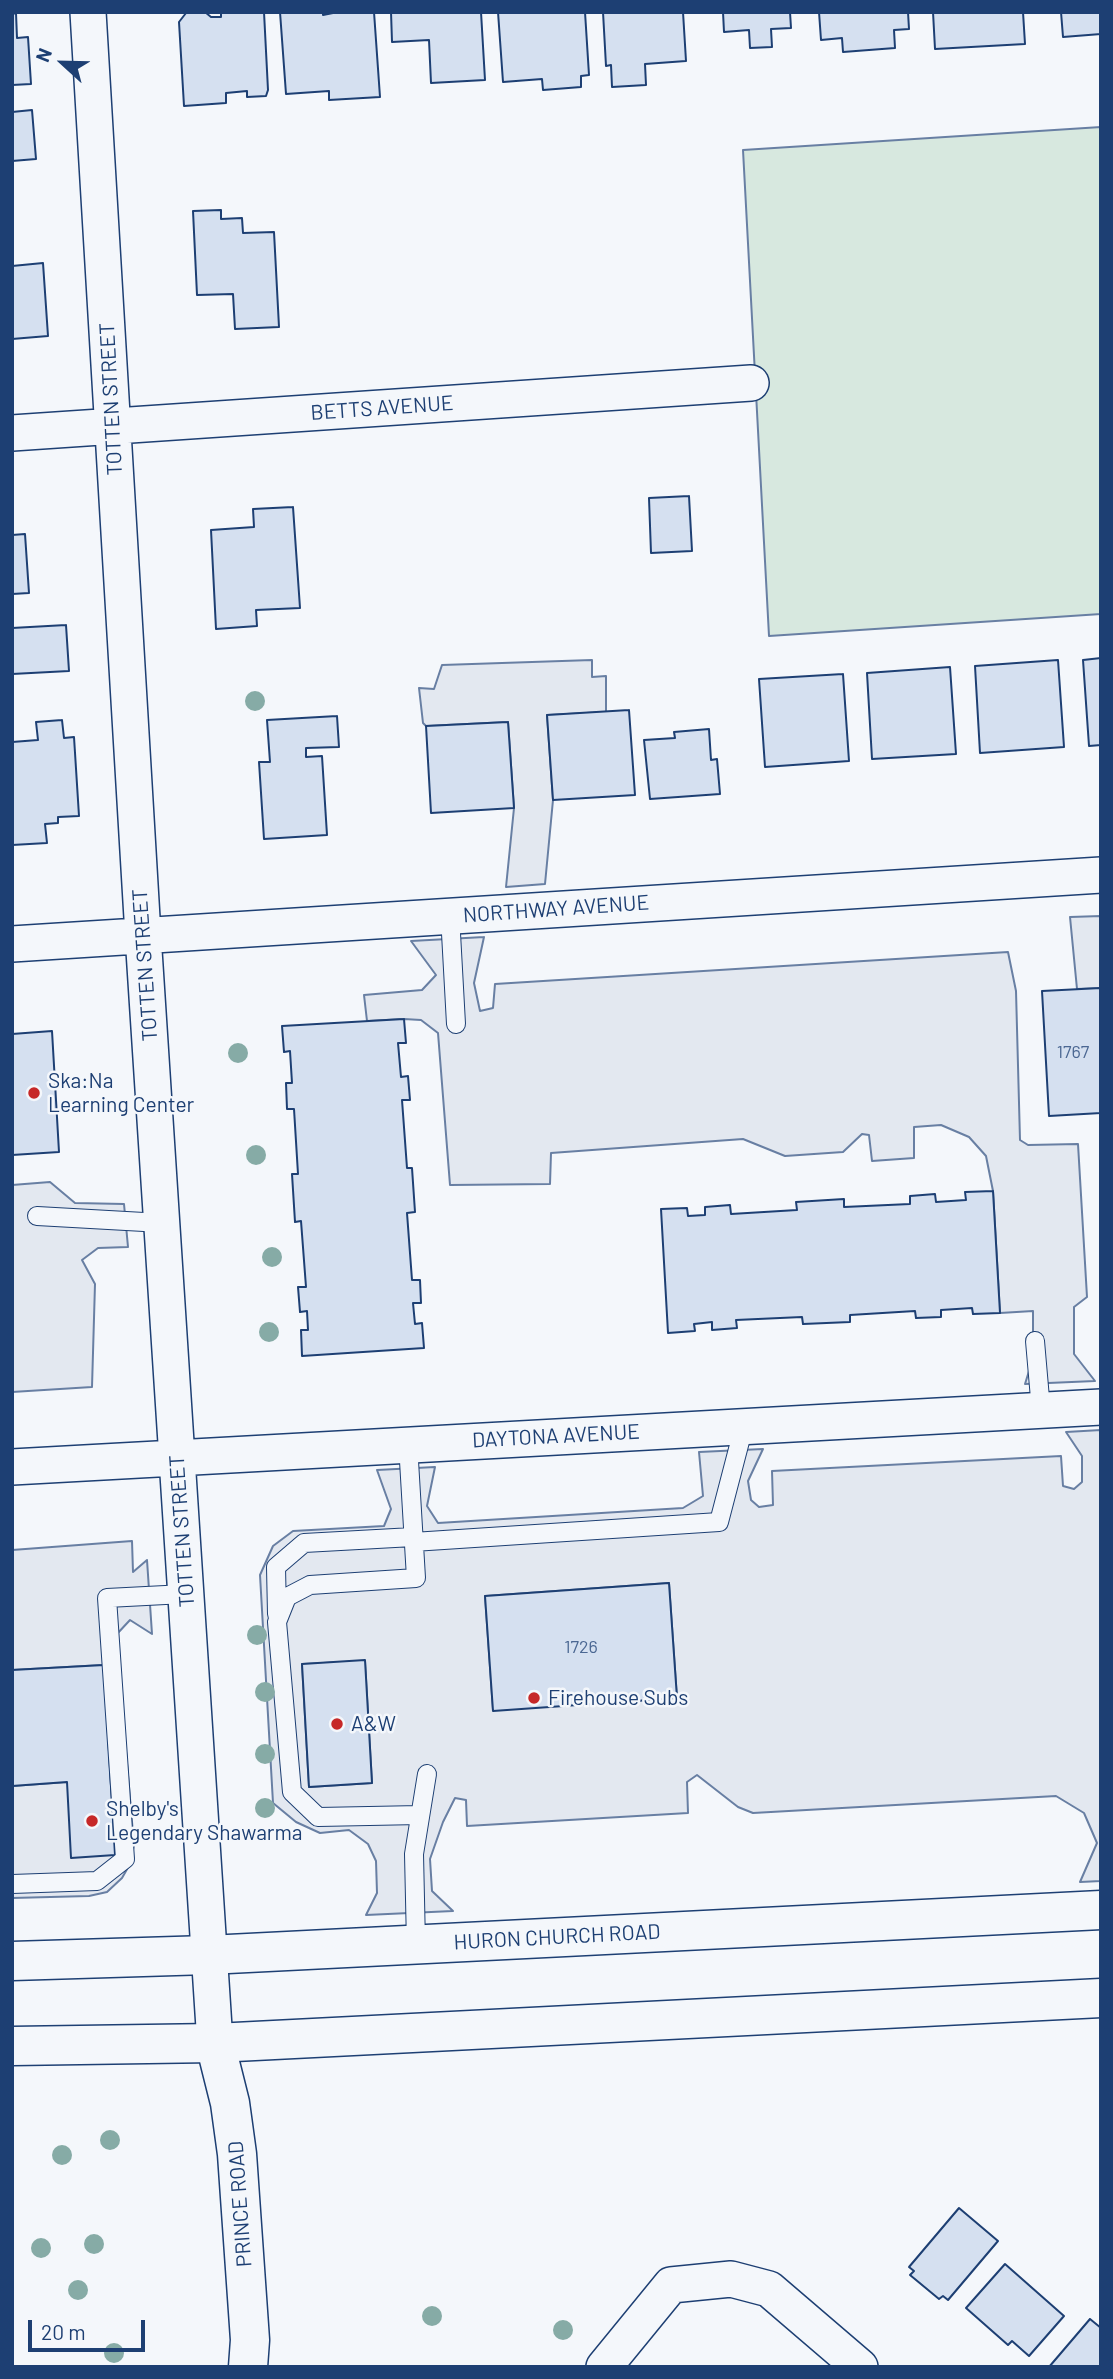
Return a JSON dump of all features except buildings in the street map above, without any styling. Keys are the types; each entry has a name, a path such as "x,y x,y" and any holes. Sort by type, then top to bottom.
{"main road":[{"name":"HURON CHURCH ROAD","path":"12,1961 208,1955 1101,1910"},
{"path":"12,2046 215,2043 1101,1998"},
{"name":"PRINCE ROAD","path":"215,2043 230,2103 237,2154 250,2340 248,2367"}],"street":[{"name":"TOTTEN STREET","path":"88,12 143,934 215,2043"},
{"name":"BETTS AVENUE","path":"12,433 751,383"},
{"name":"NORTHWAY AVENUE","path":"12,944 1101,875"},
{"name":"DAYTONA AVENUE","path":"12,1467 1101,1407"},
{"path":"604,2367 671,2285 732,2279 769,2289 860,2367"}],"lane":[{"path":"450,915 456,1024"},
{"path":"37,1216 162,1223"},
{"path":"1035,1341 1041,1410"},
{"path":"420,1815 318,1817 292,1792 276,1567 304,1544 719,1522 744,1426"},
{"path":"278,1622 287,1597 310,1585 416,1578 408,1444"},
{"path":"12,1884 97,1881 125,1859 107,1598 186,1594"},
{"path":"416,1944 414,1854 427,1774"}],"shaded area":[{"path":"1101,127 1101,614 769,636 743,150"},
{"path":"592,660 592,677 606,676 606,712 547,715 553,800 545,884 506,887 514,808 508,722 426,726 423,723 419,688 434,689 442,665"},
{"path":"1101,916 1101,988 1077,989 1070,917"},
{"path":"484,937 474,983 480,1011 493,1008 495,984 1008,952 1016,991 1020,1140 1028,1145 1078,1144 1087,1297 1074,1307 1074,1354 1095,1381 1025,1384 1033,1358 1033,1311 1000,1313 993,1191 986,1156 969,1137 941,1125 914,1127 914,1158 872,1161 869,1135 862,1134 843,1152 785,1156 743,1139 551,1153 550,1184 450,1185 438,1033 421,1020 367,1021 364,995 422,990 436,975 411,941"},
{"path":"50,1182 75,1203 124,1204 128,1247 98,1248 82,1260 95,1284 92,1387 12,1392 12,1185"},
{"path":"1101,1430 1101,1881 1080,1882 1097,1843 1084,1813 1056,1796 753,1813 738,1807 697,1775 687,1782 688,1813 467,1826 466,1800 455,1798 430,1859 432,1891 453,1911 366,1915 377,1893 376,1861 368,1844 349,1830 320,1833 296,1822 273,1803 260,1575 273,1546 293,1531 384,1526 391,1509 377,1470 435,1467 427,1506 438,1523 683,1508 703,1496 699,1452 763,1449 748,1481 751,1500 759,1507 773,1505 772,1471 1061,1456 1063,1486 1074,1489 1082,1482 1082,1456 1066,1432","holes":["669,1583 677,1698 493,1710 485,1596","365,1661 372,1783 309,1787 302,1664"]},
{"path":"132,1541 133,1572 147,1560 152,1634 130,1620 116,1635 134,1845 130,1864 122,1878 107,1892 89,1896 12,1898 12,1786 67,1782 103,1665 12,1670 12,1550"}],"place":[{"name":"Ska:Na Learning Center","path":"34,1093"},
{"name":"Firehouse Subs","path":"534,1698"},
{"name":"A&W","path":"337,1724"},
{"name":"Shelby's Legendary Shawarma","path":"92,1821"}]}
